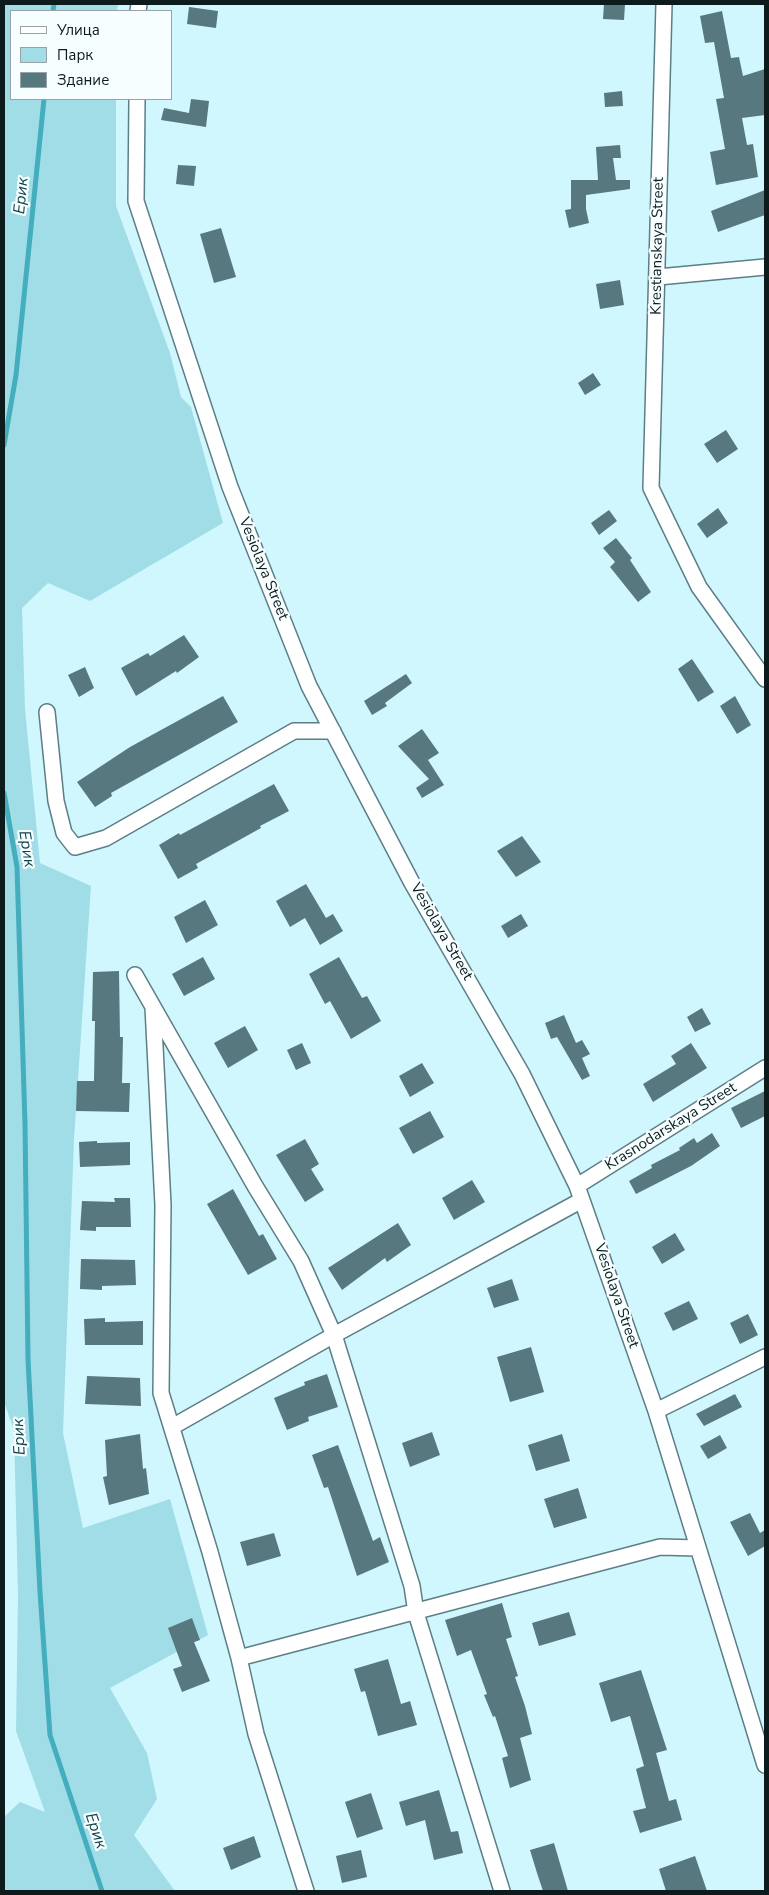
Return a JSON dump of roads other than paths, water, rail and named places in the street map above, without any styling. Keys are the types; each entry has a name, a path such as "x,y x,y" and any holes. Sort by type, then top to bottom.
{"street":[{"name":"Krestianskaya Street","path":"664,4 651,488 699,587 765,679"},
{"name":"Vesiolaya Street","path":"137,100 136,201 230,488 310,686 412,883 522,1074 580,1194 656,1411 765,1765"},
{"path":"658,277 765,267"},
{"path":"47,712 56,801 64,834 76,847 106,838 294,731 333,731"},
{"path":"135,974 255,1186 301,1261 334,1335 412,1586 416,1612 502,1891"},
{"path":"153,1007 164,1205 161,1393 210,1552 239,1658 256,1734 306,1891"},
{"name":"Krasnodarskaya Street","path":"172,1428 580,1194 765,1068"},
{"path":"656,1411 765,1357"},
{"path":"239,1658 660,1547 698,1548"}],"waterway":[{"name":"Ерик","path":"53,10 54,4"},
{"name":"Ерик","path":"4,445 16,375 44,100"},
{"name":"Ерик","path":"4,793 17,867 25,1124 28,1359 40,1592 50,1735 102,1891"}]}
